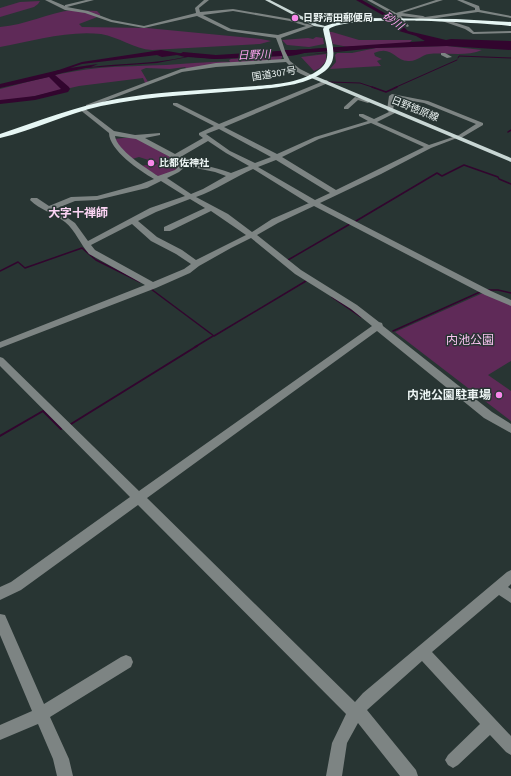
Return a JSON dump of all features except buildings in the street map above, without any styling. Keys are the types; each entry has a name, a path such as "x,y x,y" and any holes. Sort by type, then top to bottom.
{"highway":[{"path":"327,26 355,20 387,20 398,17 416,20 511,24"},
{"name":"国道307号","path":"0,136 112,100 264,87 297,81 311,76 328,65 331,56 327,26"}],"main road":[{"path":"267,0 316,25 327,26"},
{"name":"日野徳原線","path":"311,76 392,111 458,136 511,160"}],"street":[{"path":"47,0 63,7 92,14 111,21 144,27 198,14 233,10 291,20 310,26"},
{"path":"63,7 92,0"},
{"path":"198,14 197,8 206,0"},
{"path":"369,0 398,17 407,26"},
{"path":"398,17 441,0"},
{"path":"459,0 477,7 478,11"},
{"path":"416,20 478,11 511,17"},
{"path":"198,14 230,30 278,38 316,25"},
{"path":"398,17 431,17"},
{"path":"444,20 467,28 473,33 511,32"},
{"path":"278,38 286,59 294,69 311,76"},
{"path":"443,54 449,56"},
{"path":"112,100 175,73 220,64 286,59"},
{"path":"326,82 201,134 314,202 488,293 511,302"},
{"path":"0,345 63,322 187,271 196,264 228,246 252,235 275,221 314,202 379,174 429,148 458,136 481,124 447,109 408,98 392,96 392,111 389,115 317,138 231,176 216,186 191,197 153,210 85,245"},
{"path":"346,108 357,98 368,101"},
{"path":"175,104 276,157 336,193"},
{"path":"85,108 112,132 122,137 137,137 158,134"},
{"path":"360,115 429,148"},
{"path":"112,132 112,138 119,149 150,174 162,179 211,208 252,235 298,272 354,307 379,325 384,331 488,415 511,429"},
{"path":"137,137 176,157"},
{"path":"207,139 172,159 185,164 217,170 231,176"},
{"path":"48,209 74,199 102,197 144,186 177,171 185,164"},
{"path":"34,200 62,217 76,229 85,245 92,252 153,286"},
{"path":"167,229 211,208"},
{"path":"133,221 142,227 154,239 179,252 196,264"},
{"path":"0,594 16,586 139,499 379,325"},
{"path":"0,360 347,705 362,716 410,776"},
{"path":"334,776 338,746 345,729 356,712 368,698 511,576"},
{"path":"499,587 511,597"},
{"path":"0,620 40,715 61,759 65,776"},
{"path":"423,652 511,747"},
{"path":"0,733 40,715 126,662"},
{"path":"453,760 491,724"}],"green space":[{"path":"40,1 34,7 0,17 0,8 20,2"},
{"path":"72,10 97,11 100,14 100,16 79,24 82,27 147,28 271,41 260,44 152,50 139,48 101,34 89,33 50,37 0,47 0,27 19,24"},
{"path":"329,32 359,40 412,40 409,43 348,47 333,44"},
{"path":"316,37 323,38 324,44 309,47 287,45 282,40 313,39"},
{"path":"447,46 482,50 462,54 429,54 411,61 403,60 389,52 380,51 374,53 375,56 382,59 377,61 381,66 330,69 336,62 335,55 337,53 352,53 376,48"},
{"path":"326,54 326,61 320,68 314,71 301,57"},
{"path":"282,56 280,60 187,69 185,67 170,69 146,68 141,70 148,82 145,83 143,78 79,86 17,100 0,100 0,89 86,69 230,62 229,60 231,59"},
{"path":"136,138 183,164 176,170 161,178 141,166 146,165 152,167 158,163 139,157 132,159 121,149 114,139"},
{"name":"内池公園","path":"483,293 511,305 511,361 488,375 511,391 511,421 395,332"}],"water":[{"name":"砂川","path":"356,0 362,0 395,19 408,31 446,40 511,41 511,50 447,46 376,48 306,55 352,49 335,48 286,56 215,59 188,57 157,63 86,68 43,77 82,62 161,50 203,57 222,58 274,53 285,50 425,41 416,36 399,31 386,17","holes":["157,55 162,57 177,55 185,57 150,62 91,67 98,64 70,68 82,64"]}],"waterway":[{"name":"日野川","path":"183,54 216,57 359,48"},
{"path":"458,58 459,56 511,58"},
{"path":"394,88 457,60"},
{"name":"日野川","path":"0,86 59,72"},
{"path":"0,102 35,98 65,90 66,89 51,75"},
{"path":"329,82 360,83 372,87"},
{"path":"372,87 386,92 397,87"},
{"path":"356,221 437,173 442,176 464,165 498,177 499,179 511,184"},
{"path":"288,260 350,224"},
{"path":"0,271 18,262 25,268 82,248 96,260 140,282"},
{"path":"151,289 214,336 306,281"},
{"path":"487,290 498,290 511,293"},
{"path":"393,331 480,292"},
{"path":"332,297 361,317"},
{"path":"195,347 213,336"},
{"path":"71,424 197,346"},
{"path":"0,436 43,411 61,429"}],"place":[{"name":"日野清田郵便局","path":"295,18"},
{"name":"比都佐神社","path":"151,163"},
{"name":"内池公園駐車場","path":"499,395"}],"district":[{"name":"大字十禅師","path":"78,213"}]}
